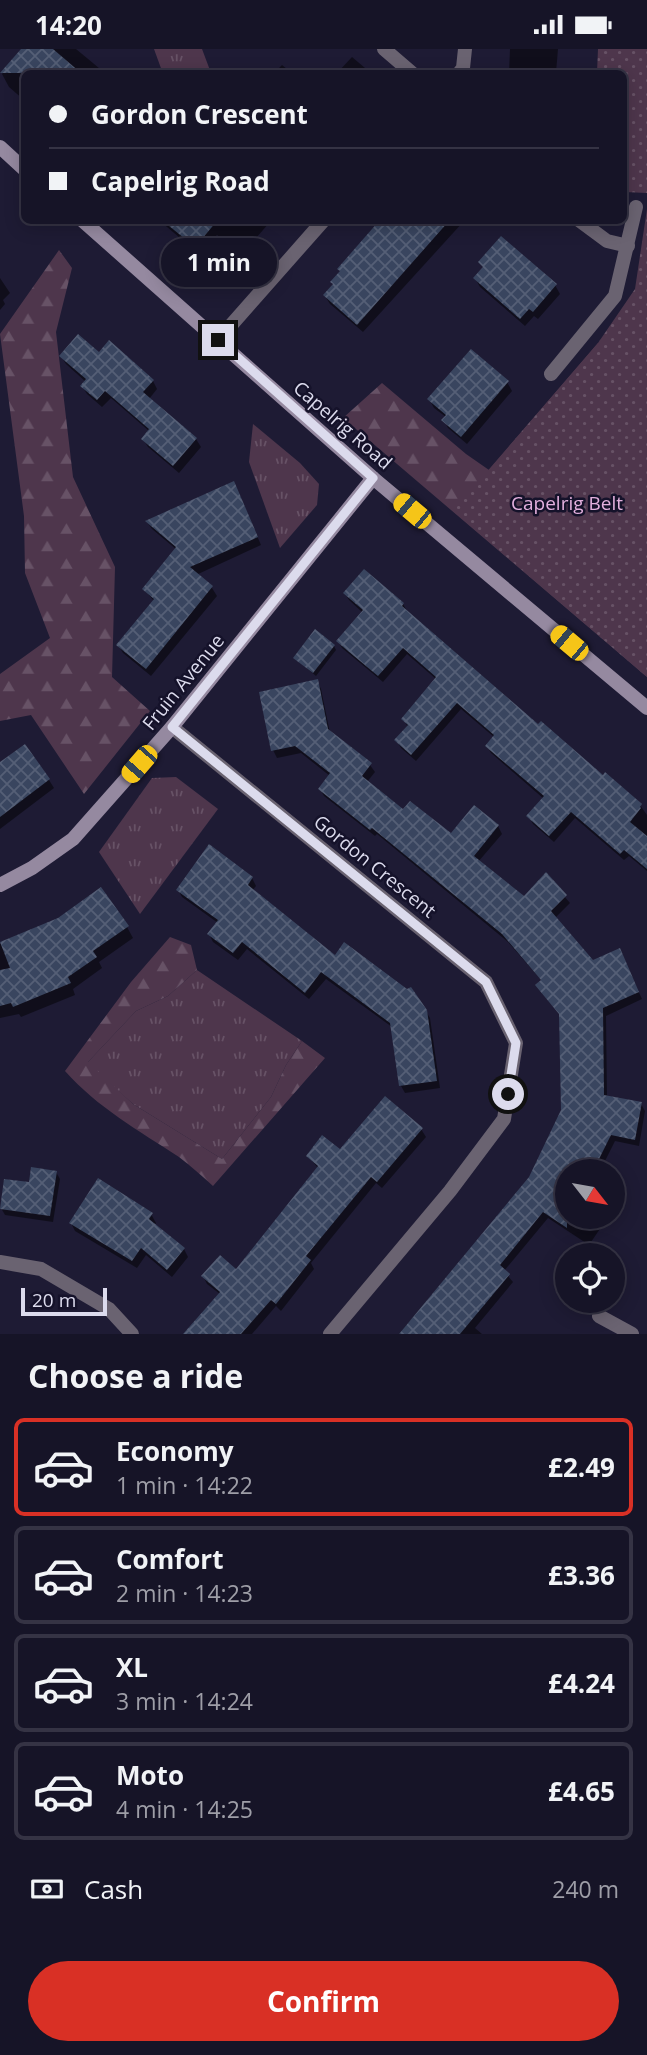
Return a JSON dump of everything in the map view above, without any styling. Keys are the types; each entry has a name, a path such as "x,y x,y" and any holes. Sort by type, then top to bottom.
{"street":[{"path":"384,49 408,70"},
{"path":"461,70 465,49"},
{"path":"0,147 21,166"},
{"path":"551,374 615,296 636,207"},
{"name":"Capelrig Road","path":"86,224 373,478 647,708"},
{"path":"218,340 320,224"},
{"path":"584,224 607,241 628,246"},
{"name":"Fruin Avenue","path":"0,885 32,868 74,839 172,727 373,478"},
{"name":"Gordon Crescent","path":"172,727 486,982 516,1043 504,1119 450,1191 330,1334"},
{"path":"0,1262 41,1269 109,1309 132,1334"},
{"path":"600,1316 632,1334"}],"green space":[{"path":"154,49 202,49 210,70 162,70"},
{"path":"598,49 647,49 647,193 627,192 627,70 597,70"},
{"name":"Capelrig Belt","path":"647,209 647,677 453,511 598,343 635,289"},
{"path":"59,250 72,268 56,332 73,477 115,567 112,677 150,711 84,794 31,715 0,721 0,674 50,638 25,573 24,516 0,334"},
{"name":"Capelrig Belt","path":"598,343 647,677 343,418 382,383 489,470"},
{"path":"253,424 300,463 319,484 317,505 280,548 249,462"},
{"path":"176,777 218,809 140,914 99,852 152,778"},
{"path":"170,937 191,945 197,970 168,996 136,1011 88,1062 133,1104 222,1159 271,1097 286,1065 302,1041 325,1058 213,1186 179,1157 105,1107 65,1071 131,982"},
{"path":"197,970 302,1041 286,1065 271,1097 222,1159 133,1104 87,1063 136,1011 168,996"}],"building":[{"path":"21,49 53,49 78,70 21,70 21,73 0,73"},
{"path":"167,224 214,224 195,247"},
{"path":"376,224 446,224 357,325 323,295 340,271 337,269"},
{"path":"501,236 557,284 533,312 529,309 520,319 473,278 483,267 478,262"},
{"path":"78,334 99,352 109,340 154,380 143,392 197,438 173,466 141,439 149,429 105,391 97,400 80,386 86,379 59,356"},
{"path":"471,349 509,381 461,437 441,420 446,415 427,399"},
{"path":"234,481 258,537 190,567 213,586 146,669 116,645 154,599 142,589 176,547 145,521"},
{"path":"364,569 404,603 402,606 538,724 541,721 603,775 605,772 642,804 630,822 647,836 647,869 624,850 620,854 571,812 549,836 526,816 544,796 485,746 494,735 457,703 411,755 394,740 408,725 401,719 436,677 403,648 378,676 336,641 363,610 343,593"},
{"path":"315,629 335,645 313,673 293,658"},
{"path":"318,679 328,729 372,763 362,776 403,809 410,801 451,833 474,805 499,825 474,856 524,896 546,872 567,895 551,911 593,960 620,948 639,992 603,1008 604,1095 642,1102 635,1140 611,1135 599,1159 555,1159 555,1220 543,1212 500,1265 510,1274 460,1334 399,1334 529,1177 561,1110 559,1014 535,985 541,980 502,934 372,828 370,830 318,789 330,773 295,746 271,751 259,692"},
{"path":"25,744 50,779 0,817 0,762"},
{"path":"209,844 253,877 248,885 335,955 344,942 407,989 411,987 427,1010 437,1081 399,1086 390,1023 321,972 305,993 242,942 233,953 207,934 218,920 176,890"},
{"path":"101,887 129,926 93,951 97,957 68,977 71,983 13,1007 11,1003 0,1006 0,970 10,968 0,942 58,918"},
{"path":"385,1096 423,1128 377,1182 371,1177 306,1256 311,1260 276,1304 271,1300 241,1334 183,1334 220,1292 201,1276 220,1255 236,1269 318,1166 306,1156 322,1135 340,1149"},
{"path":"31,1167 57,1171 50,1216 0,1209 4,1179 29,1182"},
{"path":"98,1178 153,1213 149,1219 185,1248 167,1270 141,1248 132,1261 69,1223"}],"route":[{"path":"218,340 373,478 172,727 486,982 516,1043 508,1094"}]}
